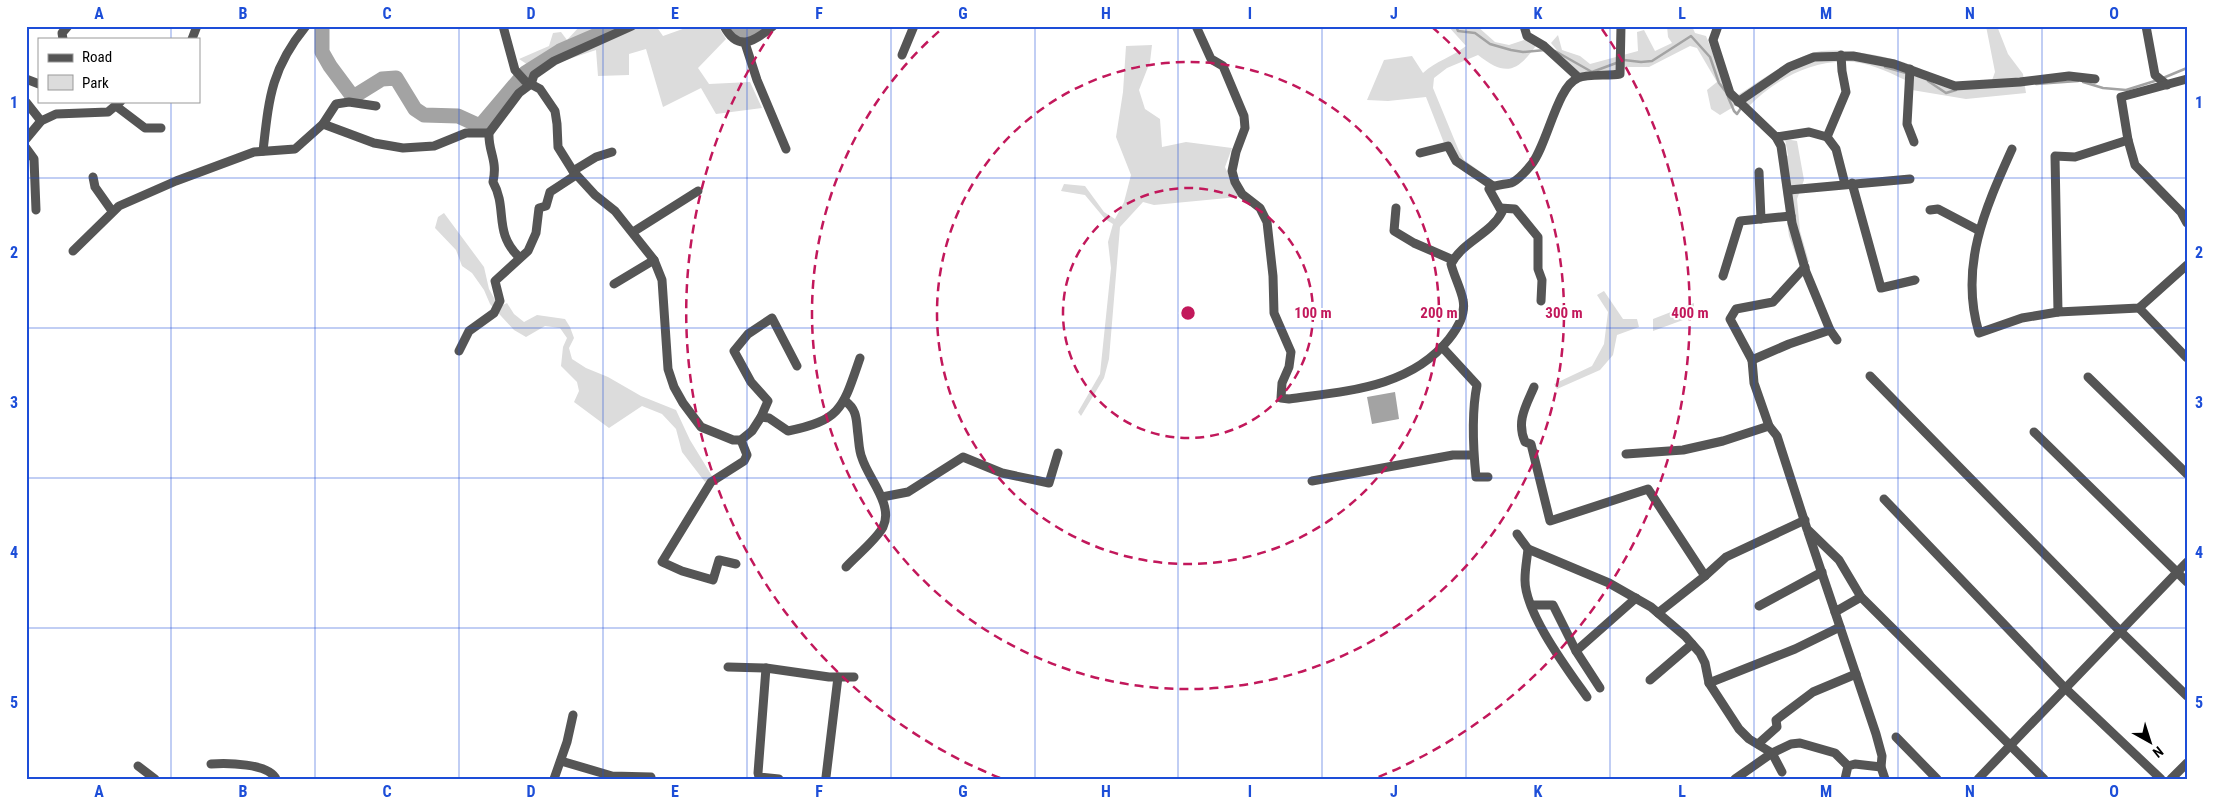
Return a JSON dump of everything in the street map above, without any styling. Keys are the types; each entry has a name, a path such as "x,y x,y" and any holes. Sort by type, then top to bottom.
{"street":[{"path":"63,38 62,34 68,26"},
{"path":"192,38 196,26"},
{"path":"263,151 269,97 280,65 290,46 306,26"},
{"path":"503,26 515,70 528,82 540,89 555,111 558,147 574,173 595,195 615,211 654,260 662,280 668,369 674,387 701,427 733,440 741,440 752,431 761,418 768,401 751,382 734,351 748,334 772,318 797,366"},
{"path":"519,257 511,249 501,223 500,195 493,182 496,168 489,133 534,75 554,61 632,26"},
{"path":"724,26 733,39 739,43 745,43 760,37 774,26"},
{"path":"902,55 914,26"},
{"path":"1196,26 1211,59 1223,66 1244,116 1245,128 1232,170 1235,182 1242,194 1260,208 1267,222 1273,276 1274,313 1290,352 1289,367 1282,384 1281,398 1289,399 1353,390 1395,379 1408,374 1432,357 1442,347 1458,328 1464,301 1454,279 1451,264 1467,244 1498,221 1502,212 1489,189 1493,186 1513,182 1532,164 1561,98 1571,83 1578,77 1620,74 1621,26"},
{"path":"1524,26 1527,36 1544,46 1578,77"},
{"path":"1718,26 1713,40 1730,93 1776,137 1781,146 1789,190 1791,216 1805,267 1830,330 1836,340"},
{"path":"2146,26 2155,75 2168,85"},
{"path":"745,43 757,80 786,149"},
{"path":"1738,102 1789,67 1814,57 1841,55 1854,56 1910,69 1955,86 2020,82 2069,76 2095,79"},
{"path":"1827,137 1846,92 1841,55"},
{"path":"1910,69 1908,124 1914,142"},
{"path":"26,79 38,84"},
{"path":"2187,80 2121,97 2134,164 2181,212 2187,224"},
{"path":"26,102 41,121"},
{"path":"73,251 119,206 176,180 254,152 295,149 324,124 336,104 349,102 376,106"},
{"path":"26,139 41,121 56,114 108,112 118,103 146,128 161,128"},
{"path":"324,124 374,144 403,148 434,146 466,133 489,133"},
{"path":"1776,137 1809,132 1827,137 1836,149 1849,183 1882,288 1915,280"},
{"path":"2058,312 2055,156 2075,157 2128,140"},
{"path":"1420,153 1448,146 1456,162 1493,186"},
{"path":"26,148 34,159 36,210"},
{"path":"2012,149 1978,230 1972,269 1973,312 1979,333 2022,318 2058,312 2139,308 2187,265"},
{"path":"459,351 469,331 494,313 500,300 495,281 519,257 528,251 536,233 539,208 546,206 550,192 596,157 612,152"},
{"path":"1759,172 1761,219"},
{"path":"93,177 95,187 112,211"},
{"path":"1789,190 1849,183 1910,179"},
{"path":"633,232 698,191"},
{"path":"1396,208 1394,230 1414,243 1453,260"},
{"path":"1500,208 1515,209 1538,237 1538,269 1542,280 1541,301"},
{"path":"1930,210 1938,209 1978,230"},
{"path":"1723,276 1740,221 1791,216"},
{"path":"614,284 654,260"},
{"path":"1805,267 1773,302 1736,308 1730,319 1752,360 1754,384 1769,426 1777,436 1876,734 1882,756 1881,767 1885,779"},
{"path":"2139,308 2187,358"},
{"path":"1752,360 1789,344 1830,330"},
{"path":"1442,347 1477,385 1473,404 1473,454 1476,477 1488,477"},
{"path":"761,418 769,418 788,431 814,426 835,412 845,401 860,358"},
{"path":"1870,376 2120,631 2187,696"},
{"path":"2088,377 2187,474"},
{"path":"1534,387 1521,416 1521,433 1525,442 1531,444 1550,521 1648,490 1706,576"},
{"path":"845,401 852,406 856,413 861,458 882,497 885,518 883,526 846,567"},
{"path":"1626,454 1683,450 1724,441 1769,426"},
{"path":"2034,432 2187,582"},
{"path":"736,564 719,560 713,580 682,571 662,562 711,482 744,461 747,455 741,440"},
{"path":"882,497 908,492 963,457 1002,473 1049,483 1058,453"},
{"path":"1312,481 1453,455 1473,454"},
{"path":"1884,499 2065,688 2161,779"},
{"path":"1658,613 1706,576 1726,557 1805,520"},
{"path":"1807,529 1839,560 1861,597 2044,779"},
{"path":"1518,534 1528,549 1609,583 1658,613 1692,644 1704,663 1709,683 1738,729 1772,753 1782,772"},
{"path":"1528,549 1525,581 1534,614 1555,650 1587,697"},
{"path":"1978,779 2187,562"},
{"path":"1758,606 1822,572"},
{"path":"1835,612 1861,597"},
{"path":"1576,651 1636,598"},
{"path":"1532,605 1553,605 1576,651 1600,688"},
{"path":"1709,683 1795,649 1840,627"},
{"path":"1650,680 1692,644"},
{"path":"728,668 766,668 854,678"},
{"path":"766,668 758,773 759,777 779,779"},
{"path":"1758,744 1777,726 1776,720 1804,697 1856,674"},
{"path":"826,777 838,677"},
{"path":"554,779 573,715"},
{"path":"1896,737 1937,779"},
{"path":"1734,779 1772,753 1791,744 1800,743 1835,753 1848,766"},
{"path":"560,761 612,776 651,777"},
{"path":"211,764 236,763 270,772 276,779"},
{"path":"2172,779 2187,763"},
{"path":"1848,766 1854,764 1881,767"},
{"path":"138,766 155,779"},
{"path":"1845,779 1848,766"}],"green space":[{"path":"580,26 656,26 663,36 691,26 718,26 726,39 698,68 709,84 750,82 762,108 716,114 701,88 663,107 646,49 629,54 629,75 598,76 596,50 536,70 519,59 549,46 553,33 561,32 567,40"},
{"path":"1448,26 1477,26 1495,42 1509,45 1524,40 1538,43 1524,60 1511,68 1497,67 1478,55 1447,68 1434,78 1433,88 1459,151 1464,160 1492,180 1485,183 1451,161 1426,97 1388,101 1367,100 1384,60 1412,56 1423,73 1466,46"},
{"path":"1667,26 1692,26 1695,33 1706,36 1723,79 1737,99 1735,106 1720,115 1711,109 1707,90 1717,82 1697,48 1690,46 1649,67 1626,67 1602,76 1575,72 1551,43 1558,35 1562,50 1580,56 1590,64 1638,51 1637,32 1644,30 1655,51 1672,43 1668,37"},
{"path":"1986,26 1997,26 2008,54 2023,74 2026,93 1966,99 1912,90 1912,83 1884,70 1861,63 1839,62 1825,63 1796,72 1770,88 1748,107 1738,95 1792,61 1812,53 1836,50 1898,60 1921,69 1942,86 1991,83 1995,72"},
{"path":"1152,45 1150,62 1139,90 1145,109 1160,119 1162,147 1186,142 1232,148 1225,167 1238,197 1154,205 1143,202 1120,227 1109,359 1104,378 1081,416 1078,412 1100,374 1111,268 1108,242 1113,224 1105,219 1085,195 1061,191 1064,184 1085,186 1104,212 1115,219 1124,202 1131,175 1116,137 1123,92 1126,46"},
{"path":"1785,139 1797,141 1804,180 1797,199 1800,231 1809,262 1800,267 1789,236 1780,167 1788,155"},
{"path":"444,213 484,267 489,289 499,307 507,303 514,314 524,322 537,315 565,319 574,338 569,348 572,359 641,396 676,410 690,440 712,476 705,482 682,452 676,429 662,414 642,406 609,428 574,402 579,391 577,382 561,366 563,347 567,338 560,328 545,326 526,337 514,330 490,304 484,290 472,273 462,266 456,250 435,228 438,217"},
{"path":"1604,291 1623,319 1637,319 1639,327 1617,335 1613,355 1600,370 1557,389 1554,384 1592,366 1604,344 1608,312 1597,295"},
{"path":"1694,303 1694,316 1653,331 1653,319"}],"shaded area":[{"path":"1395,392 1399,419 1372,424 1367,397"}],"waterway":[{"path":"322,26 322,52 353,97 382,79 396,78 415,109 424,115 458,116 480,126 525,73 560,51 618,26"},
{"path":"734,26 748,32 755,31 762,26"},
{"path":"1456,26 1458,31 1475,33 1490,44 1511,50 1523,52 1545,50"},
{"path":"1624,60 1652,61 1691,36 1710,57 1719,83 1726,92"},
{"path":"1555,51 1592,72 1619,62"},
{"path":"1885,67 1906,73"},
{"path":"2163,78 2187,68"},
{"path":"2083,82 2103,88 2126,90 2158,80"},
{"path":"1928,81 1946,93 1956,90"},
{"path":"2036,84 2078,81"},
{"path":"1728,97 1737,114 1741,108"}]}
